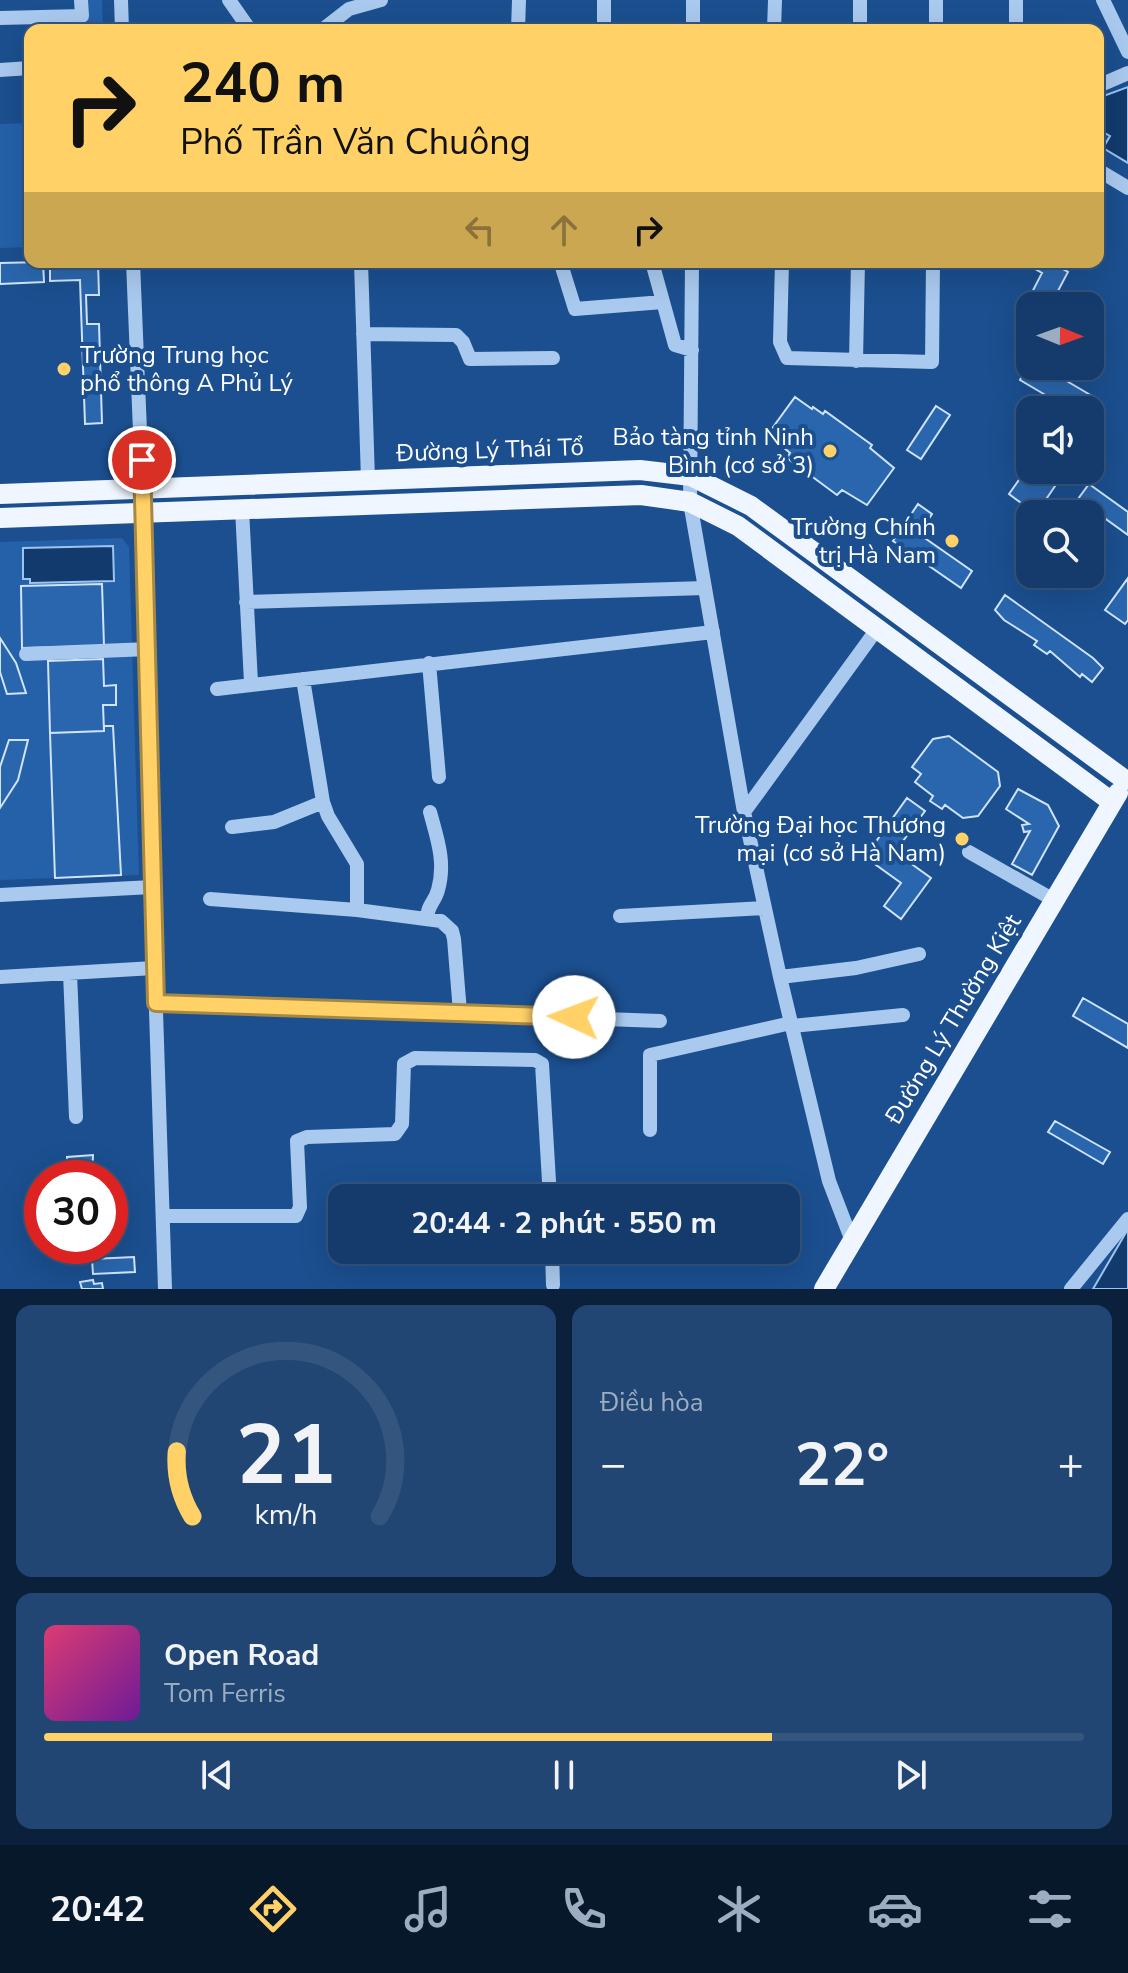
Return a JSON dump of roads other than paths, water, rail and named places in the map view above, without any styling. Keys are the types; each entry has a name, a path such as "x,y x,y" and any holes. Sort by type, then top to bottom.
{"main road":[{"name":"Đường Lý Thái Tổ","path":"0,494 640,470 691,476 751,506 1127,778"},
{"name":"Đường Lý Thái Tổ","path":"0,518 641,495 690,502 738,526 1112,802"},
{"name":"Đường Lý Thường Kiệt","path":"824,1289 1127,778"}],"street":[{"path":"3,0 2,18 82,16 81,0"},
{"path":"121,0 122,24"},
{"path":"229,0 246,24"},
{"path":"330,24 349,9 381,0"},
{"path":"518,24 519,0"},
{"path":"604,0 604,24"},
{"path":"693,0 693,24"},
{"path":"774,24 775,0"},
{"path":"860,0 860,24"},
{"path":"936,0 936,24"},
{"path":"1016,0 1016,24"},
{"path":"1103,0 1128,52"},
{"path":"0,70 24,68"},
{"path":"1104,83 1128,73"},
{"path":"1104,174 1128,188"},
{"path":"133,268 149,649 154,968 165,1289"},
{"path":"361,268 368,480"},
{"path":"562,268 571,305 575,309 663,302"},
{"path":"654,268 675,345 692,350"},
{"path":"692,268 690,502 744,812 780,977 829,1181 852,1241"},
{"path":"782,268 783,353 796,361 932,362 933,268"},
{"path":"856,361 858,268"},
{"path":"363,334 456,335 460,336 470,359 553,358"},
{"path":"242,509 251,683"},
{"path":"246,602 705,588"},
{"path":"744,812 877,629"},
{"path":"217,689 713,632"},
{"path":"26,654 149,649"},
{"path":"429,663 439,777"},
{"path":"303,679 323,802 357,864 357,910"},
{"path":"232,827 274,822 323,802"},
{"path":"427,919 427,908 438,891 442,858 430,812"},
{"path":"969,852 1054,900"},
{"path":"0,895 152,887"},
{"path":"210,899 357,910 441,921 452,931 460,1012"},
{"path":"620,916 765,908"},
{"path":"780,977 856,968 919,954"},
{"path":"0,977 154,968"},
{"path":"70,973 76,1117"},
{"path":"156,1003 660,1021"},
{"path":"650,1130 650,1055 792,1024 903,1015"},
{"path":"164,1216 296,1216 300,1207 297,1141 307,1137 395,1134 402,1124 404,1064 415,1058 535,1060 542,1064 549,1184"},
{"path":"1071,1289 1128,1219"},
{"path":"552,1264 553,1285"}],"place":[{"name":"Trường Trung học phổ thông A Phủ Lý","path":"64,369"},
{"name":"Bảo tàng tỉnh Ninh Bình (cơ sở 3)","path":"830,451"},
{"name":"Trường Chính trị Hà Nam","path":"952,541"},
{"name":"Trường Đại học Thương mại (cơ sở Hà Nam)","path":"962,839"}]}
